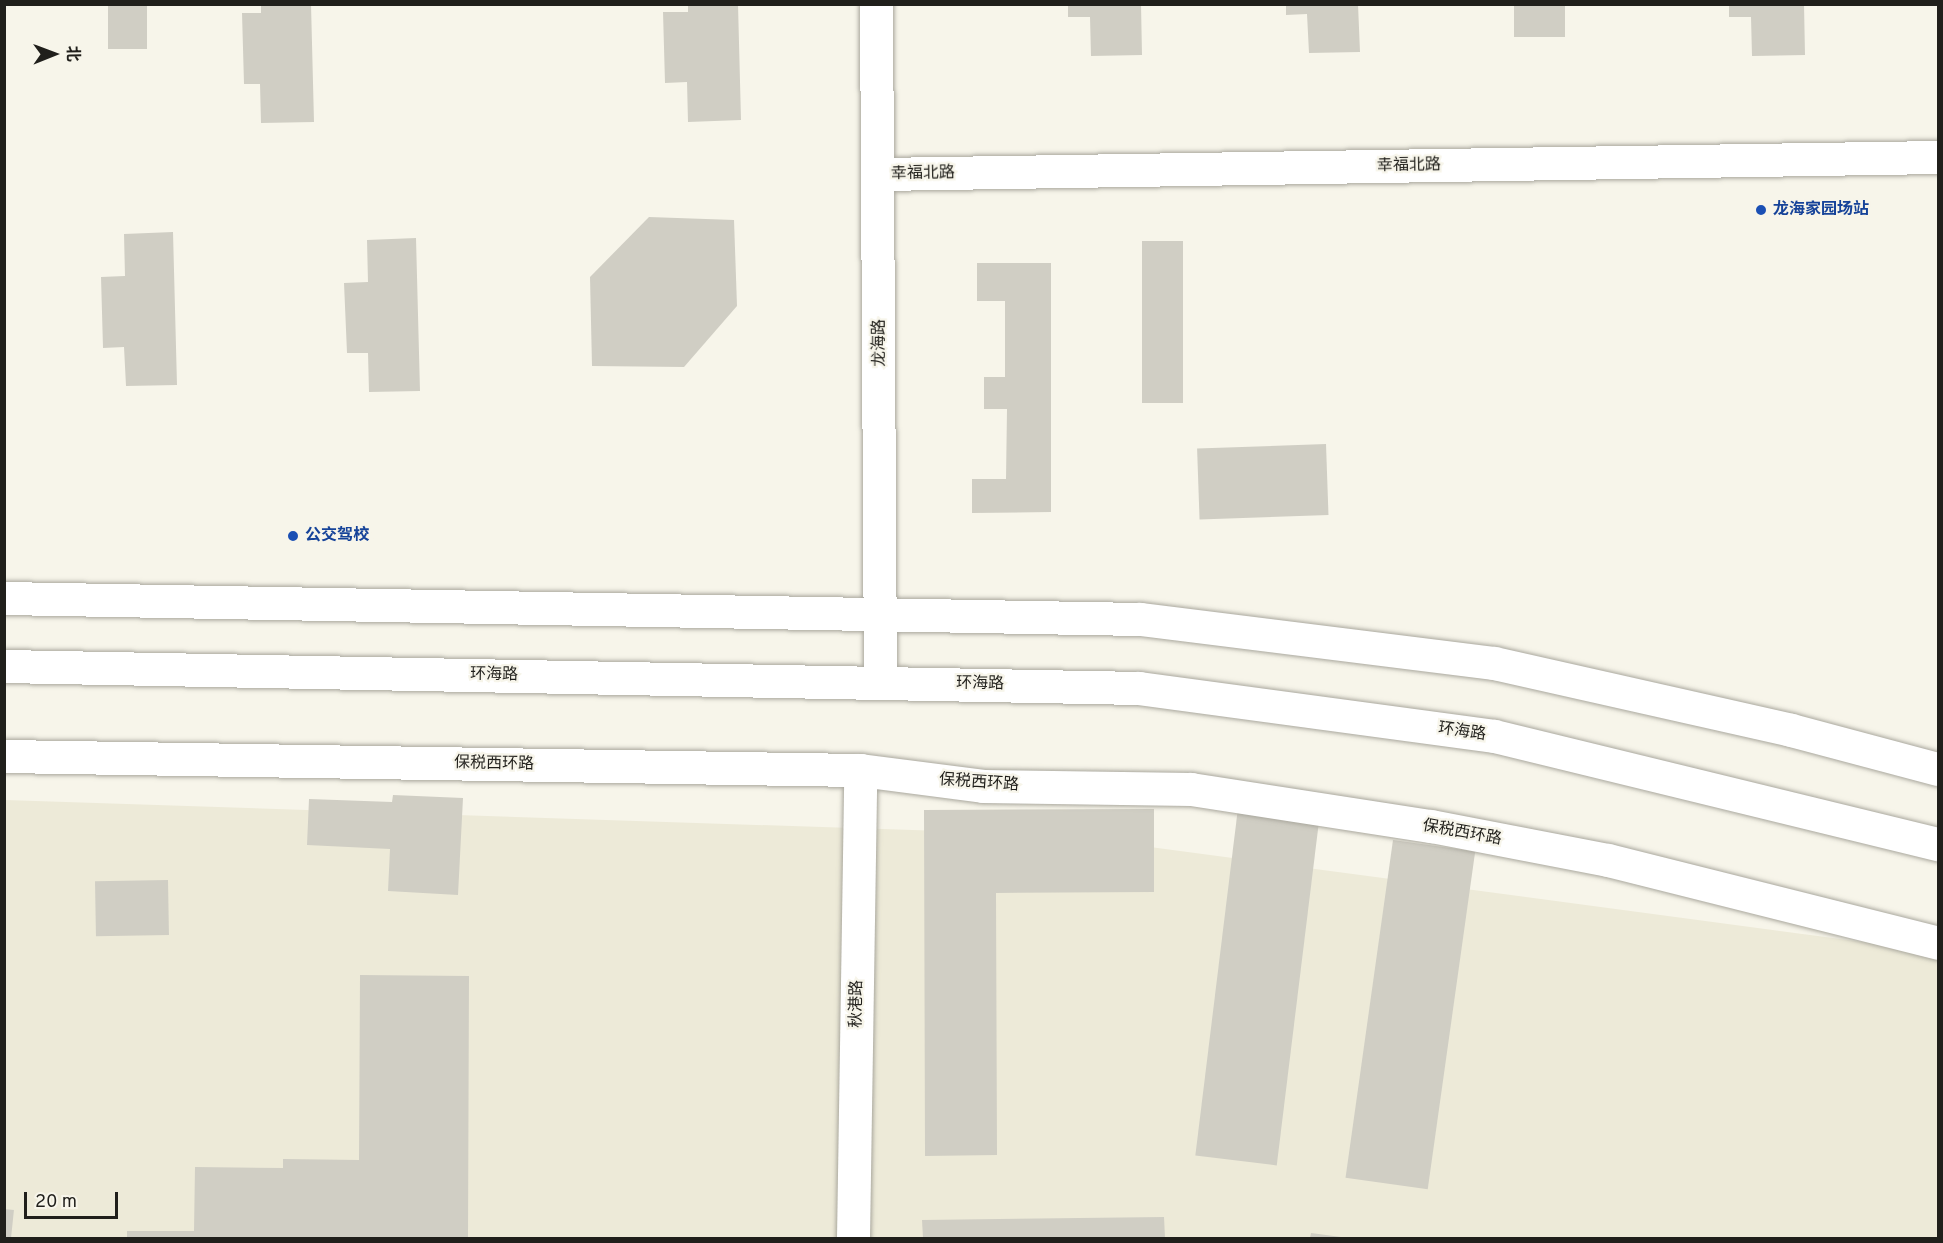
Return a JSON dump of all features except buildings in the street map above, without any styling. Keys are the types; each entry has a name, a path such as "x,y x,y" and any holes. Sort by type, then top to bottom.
{"main road":[{"name":"龙海路","path":"876,4 880,174 880,682"},
{"name":"幸福北路","path":"880,174 1938,157"},
{"path":"4,598 880,616 1140,619 1494,663 1791,730 1938,769"},
{"name":"环海路","path":"4,666 1139,688 1494,736 1938,844"},
{"name":"保税西环路","path":"4,756 860,770 983,786 1191,789 1431,826 1608,860 1938,943"},
{"name":"秋港路","path":"853,1239 860,770"}],"shaded area":[{"path":"5,800 1060,835 1938,952 1938,1238 5,1238"}],"place":[{"name":"龙海家园场站","path":"1761,210"},
{"name":"公交驾校","path":"293,536"}]}
